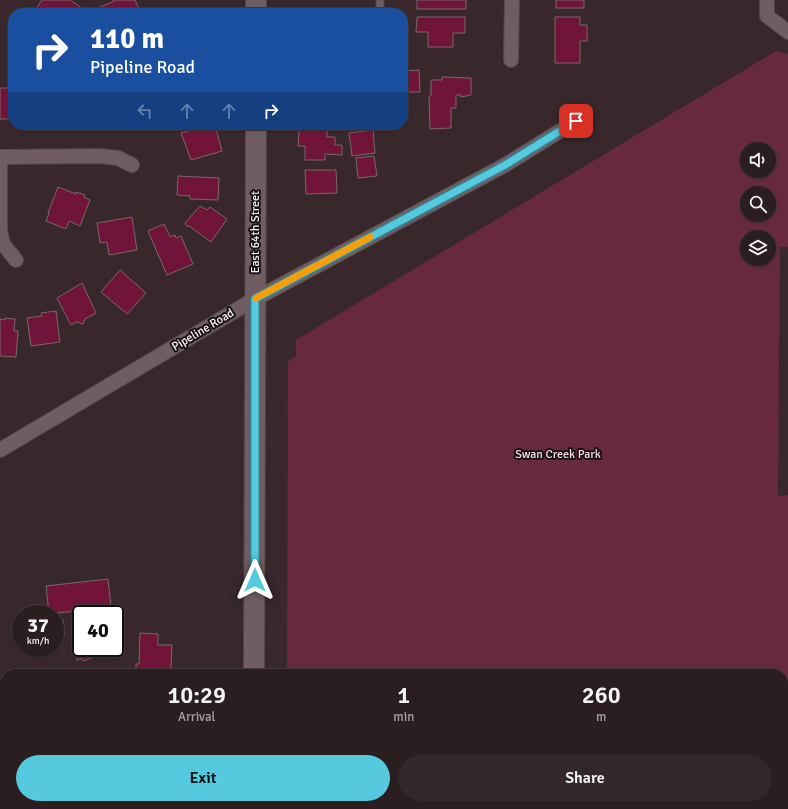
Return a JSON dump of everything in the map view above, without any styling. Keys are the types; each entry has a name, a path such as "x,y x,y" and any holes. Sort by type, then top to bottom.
{"street":[{"path":"511,60 512,0"},
{"path":"767,0 767,16 788,32"},
{"name":"Pipeline Road","path":"0,450 255,299 505,165 576,121"},
{"name":"East 64th Street","path":"254,669 256,130"},
{"path":"16,260 3,244 0,231 0,157 100,156 118,158 132,165"}],"green space":[{"name":"Swan Creek Park","path":"776,51 788,54 788,247 780,247 778,496 788,495 788,669 287,669 288,361 296,356 296,340"}],"building":[{"path":"42,0 70,0 82,8 36,8"},
{"path":"113,0 135,0 139,8 98,8 114,1"},
{"path":"417,0 466,0 466,9 417,9"},
{"path":"556,0 584,0 584,8 556,8"},
{"path":"417,17 465,17 465,33 453,33 453,47 428,47 428,32 416,32"},
{"path":"555,17 580,17 580,25 587,25 587,41 580,41 580,63 555,63"},
{"path":"419,70 420,92 408,92 408,71"},
{"path":"442,77 471,78 471,95 461,97 461,95 456,95 456,108 451,108 451,128 430,129 429,96 431,96 431,80 442,80"},
{"path":"0,88 8,88 8,119 0,119"},
{"path":"191,130 216,130 222,151 191,160 181,133"},
{"path":"299,130 327,130 327,137 335,137 335,145 342,145 342,155 325,154 325,160 305,160 305,146 298,146"},
{"path":"373,130 375,153 352,156 349,133"},
{"path":"374,156 377,176 358,178 356,158"},
{"path":"305,170 336,170 337,193 306,194"},
{"path":"178,176 219,178 218,200 190,199 190,196 177,195"},
{"path":"58,187 76,194 76,192 85,195 84,197 90,200 80,226 69,221 66,229 46,221"},
{"path":"200,206 207,210 210,207 227,219 211,242 189,226 188,227 185,223"},
{"path":"132,217 137,250 109,255 107,242 100,243 97,223"},
{"path":"164,224 170,237 175,235 176,238 181,236 193,264 167,275 148,231"},
{"path":"120,270 146,293 127,314 101,292"},
{"path":"82,283 96,313 85,319 83,324 77,322 71,325 57,298"},
{"path":"56,311 60,342 31,346 27,318 42,316 41,313"},
{"path":"5,318 15,319 14,331 18,331 16,357 0,356 0,319 5,320"},
{"path":"108,579 111,605 72,605 72,611 64,612 64,605 48,605 46,586"},
{"path":"140,633 158,634 158,645 172,645 171,669 136,669 136,664 139,664"},
{"path":"76,657 81,657 81,659 77,660"},
{"path":"81,657 94,657 83,661"}],"slow traffic":[{"path":"256,298 370,237"}],"route":[{"path":"255,580 255,299 505,165 576,121"}]}
